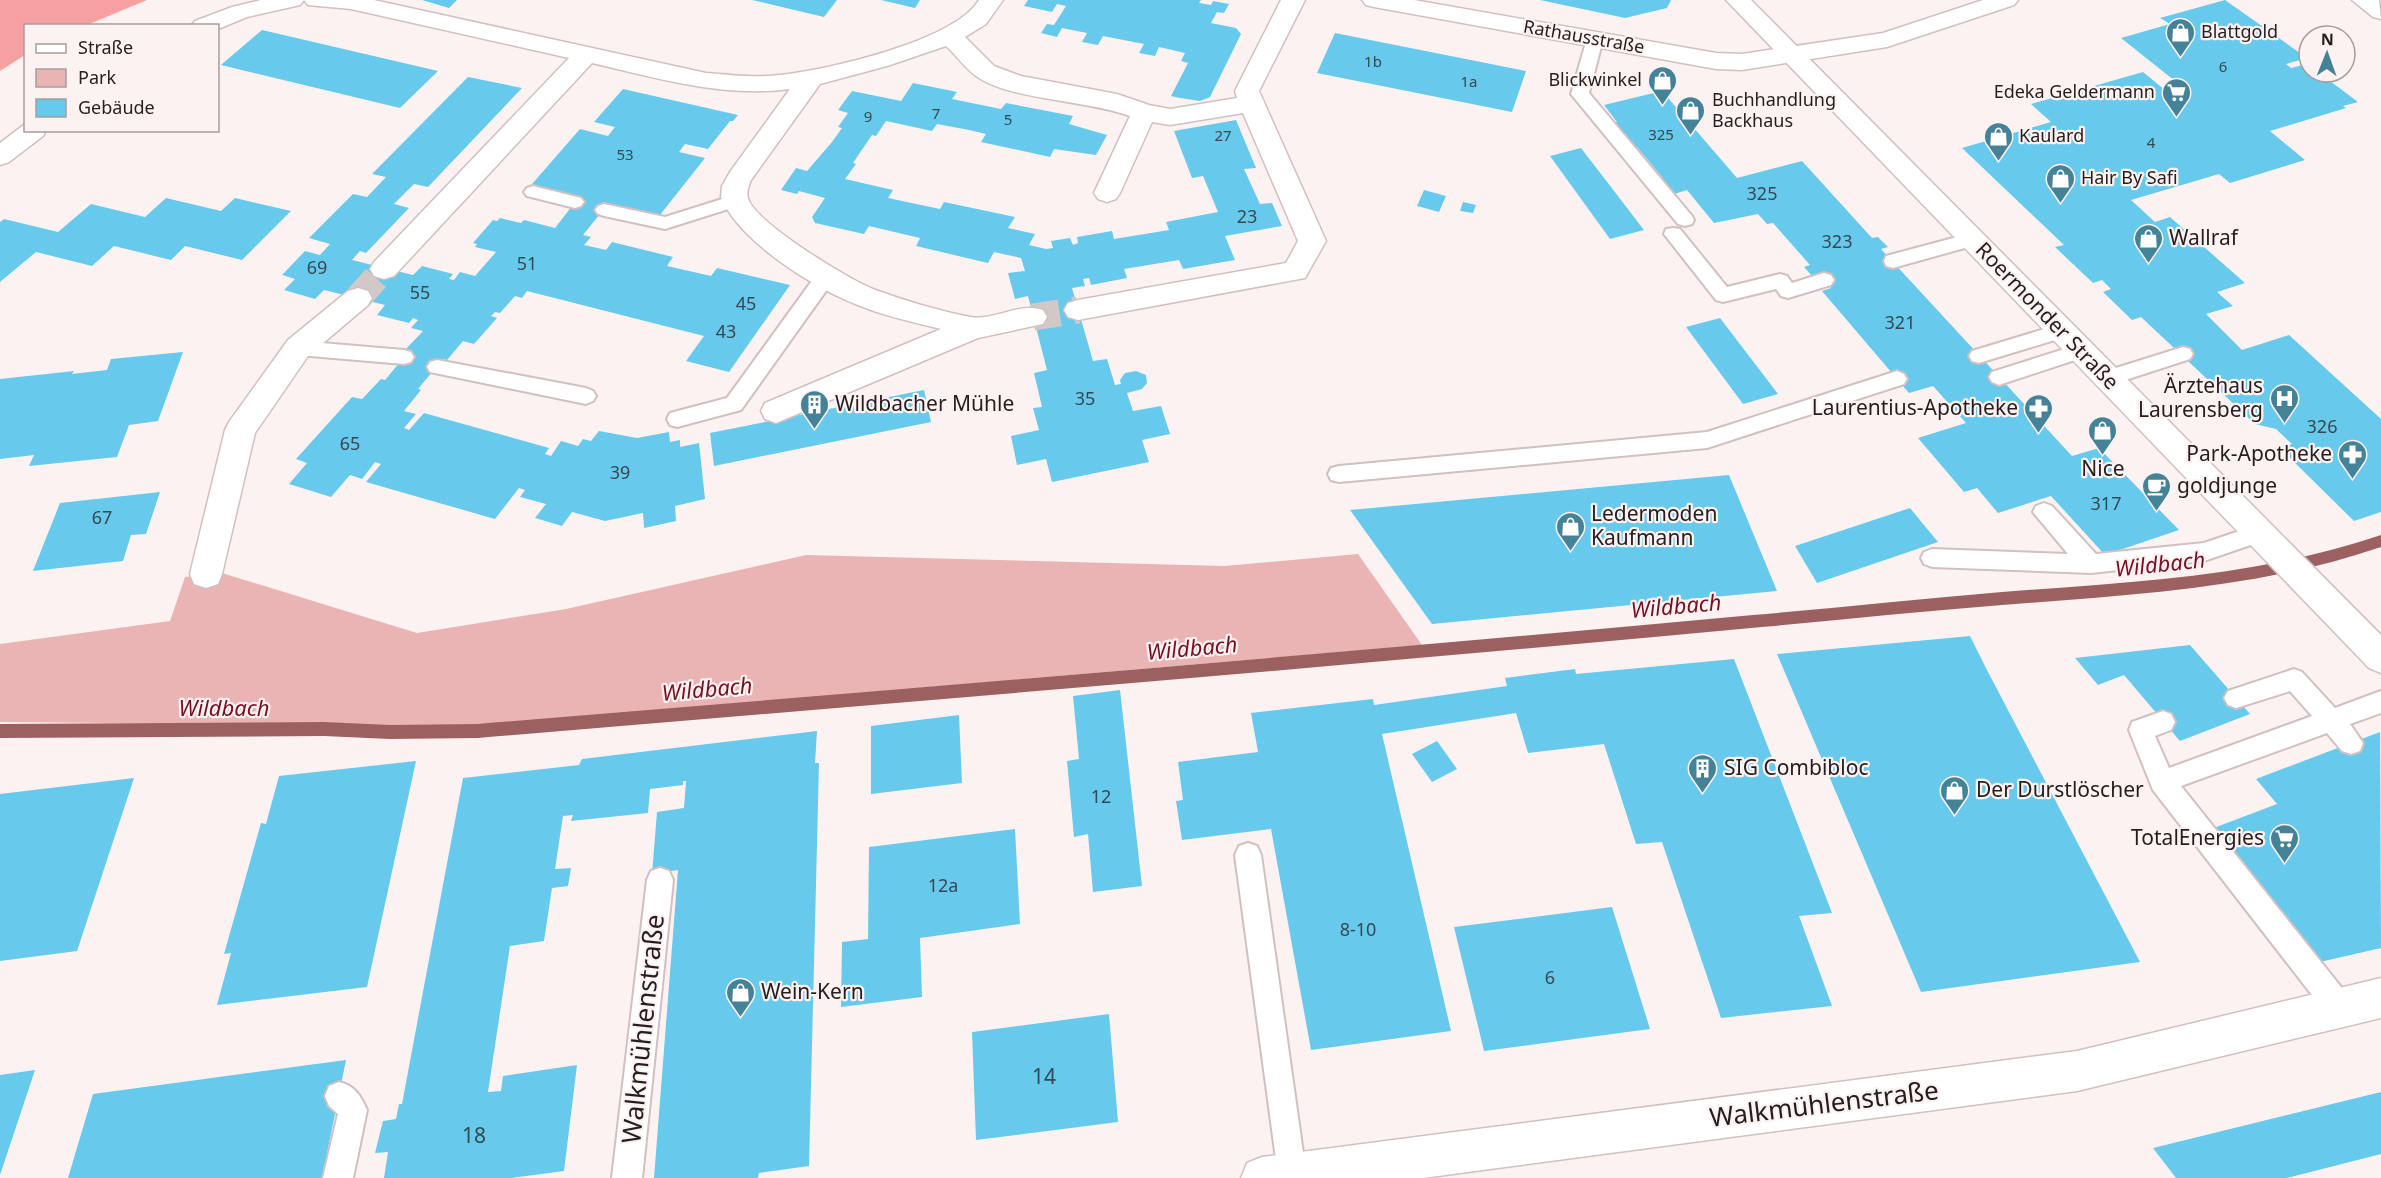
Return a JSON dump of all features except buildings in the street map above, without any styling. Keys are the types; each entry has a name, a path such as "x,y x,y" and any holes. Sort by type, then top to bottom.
{"street":[{"path":"208,24 240,12 292,0"},
{"path":"316,0 351,2 706,81 741,84 782,83 812,77 846,69 950,36 970,25 984,12 991,0"},
{"path":"1078,310 1295,271 1312,241 1247,91 1293,0"},
{"name":"Rathausstraße","path":"1374,0 1716,61 1742,62 1887,40 2006,0"},
{"name":"Roermonder Straße","path":"1738,0 1795,55 2080,351 2381,658"},
{"path":"2364,0 2381,12"},
{"path":"950,36 985,70 1015,83 1117,102 1144,112 1170,117 1251,104"},
{"path":"384,269 588,53"},
{"path":"812,77 739,178 734,190 735,201 756,228 826,276 861,295 974,328"},
{"path":"1107,193 1144,112"},
{"path":"0,156 31,132"},
{"path":"206,574 240,430 298,348 357,298"},
{"path":"776,411 974,328 1033,317"},
{"name":"Walkmühlenstraße","path":"1277,1176 2077,1071 2381,998"}],"lane":[{"path":"1595,39 1580,94 1679,227 1723,296 1780,282 1788,291 1824,280"},
{"path":"533,192 574,202"},
{"path":"604,210 665,223 735,201"},
{"path":"1893,261 1972,239"},
{"path":"677,418 734,404 826,276"},
{"path":"1979,356 2061,331"},
{"path":"298,348 404,357"},
{"path":"1999,377 2080,351"},
{"path":"2107,378 2183,354"},
{"path":"437,366 586,396"},
{"path":"1339,474 1707,440 1897,379"},
{"path":"2044,512 2091,564"},
{"path":"1932,558 2091,564 2204,552 2260,533"},
{"path":"2236,698 2294,679 2351,743"},
{"path":"2162,782 2381,702"},
{"path":"2163,722 2141,730 2162,782 2339,1007"},
{"path":"1248,855 1277,1176"},
{"name":"Walkmühlenstraße","path":"627,1178 660,880"},
{"path":"338,1178 353,1110 342,1096 339,1096"}],"green space":[{"path":"1358,554 1422,645 477,726 0,722 0,644 170,621 185,577 222,573 417,633 566,609 806,555 1224,566"}],"shaded area":[{"path":"0,0 147,0 89,24 24,24 24,56 0,71"}],"waterway":[{"name":"Wildbach","path":"0,731 324,729 390,732 478,731 1414,653 1998,599 2163,587 2233,578 2349,552 2381,541"}],"tunnel":[{"path":"358,298 384,269"},
{"path":"1033,317 1078,310"}],"place":[{"name":"Blattgold","path":"2180,58"},
{"name":"Blickwinkel","path":"1663,106"},
{"name":"Edeka Geldermann","path":"2176,118"},
{"name":"Buchhandlung Backhaus","path":"1691,136"},
{"name":"Kaulard","path":"1998,162"},
{"name":"Hair By Safi","path":"2060,204"},
{"name":"Wallraf","path":"2148,264"},
{"name":"Ärztehaus Laurensberg","path":"2284,424"},
{"name":"Wildbacher Mühle","path":"814,430"},
{"name":"Laurentius-Apotheke","path":"2039,434"},
{"name":"Nice","path":"2103,456"},
{"name":"Park-Apotheke","path":"2353,480"},
{"name":"goldjunge","path":"2156,512"},
{"name":"Ledermoden Kaufmann","path":"1570,552"},
{"name":"SIG Combibloc","path":"1703,794"},
{"name":"Der Durstlöscher","path":"1955,816"},
{"name":"TotalEnergies","path":"2285,864"},
{"name":"Wein-Kern","path":"740,1018"}]}
